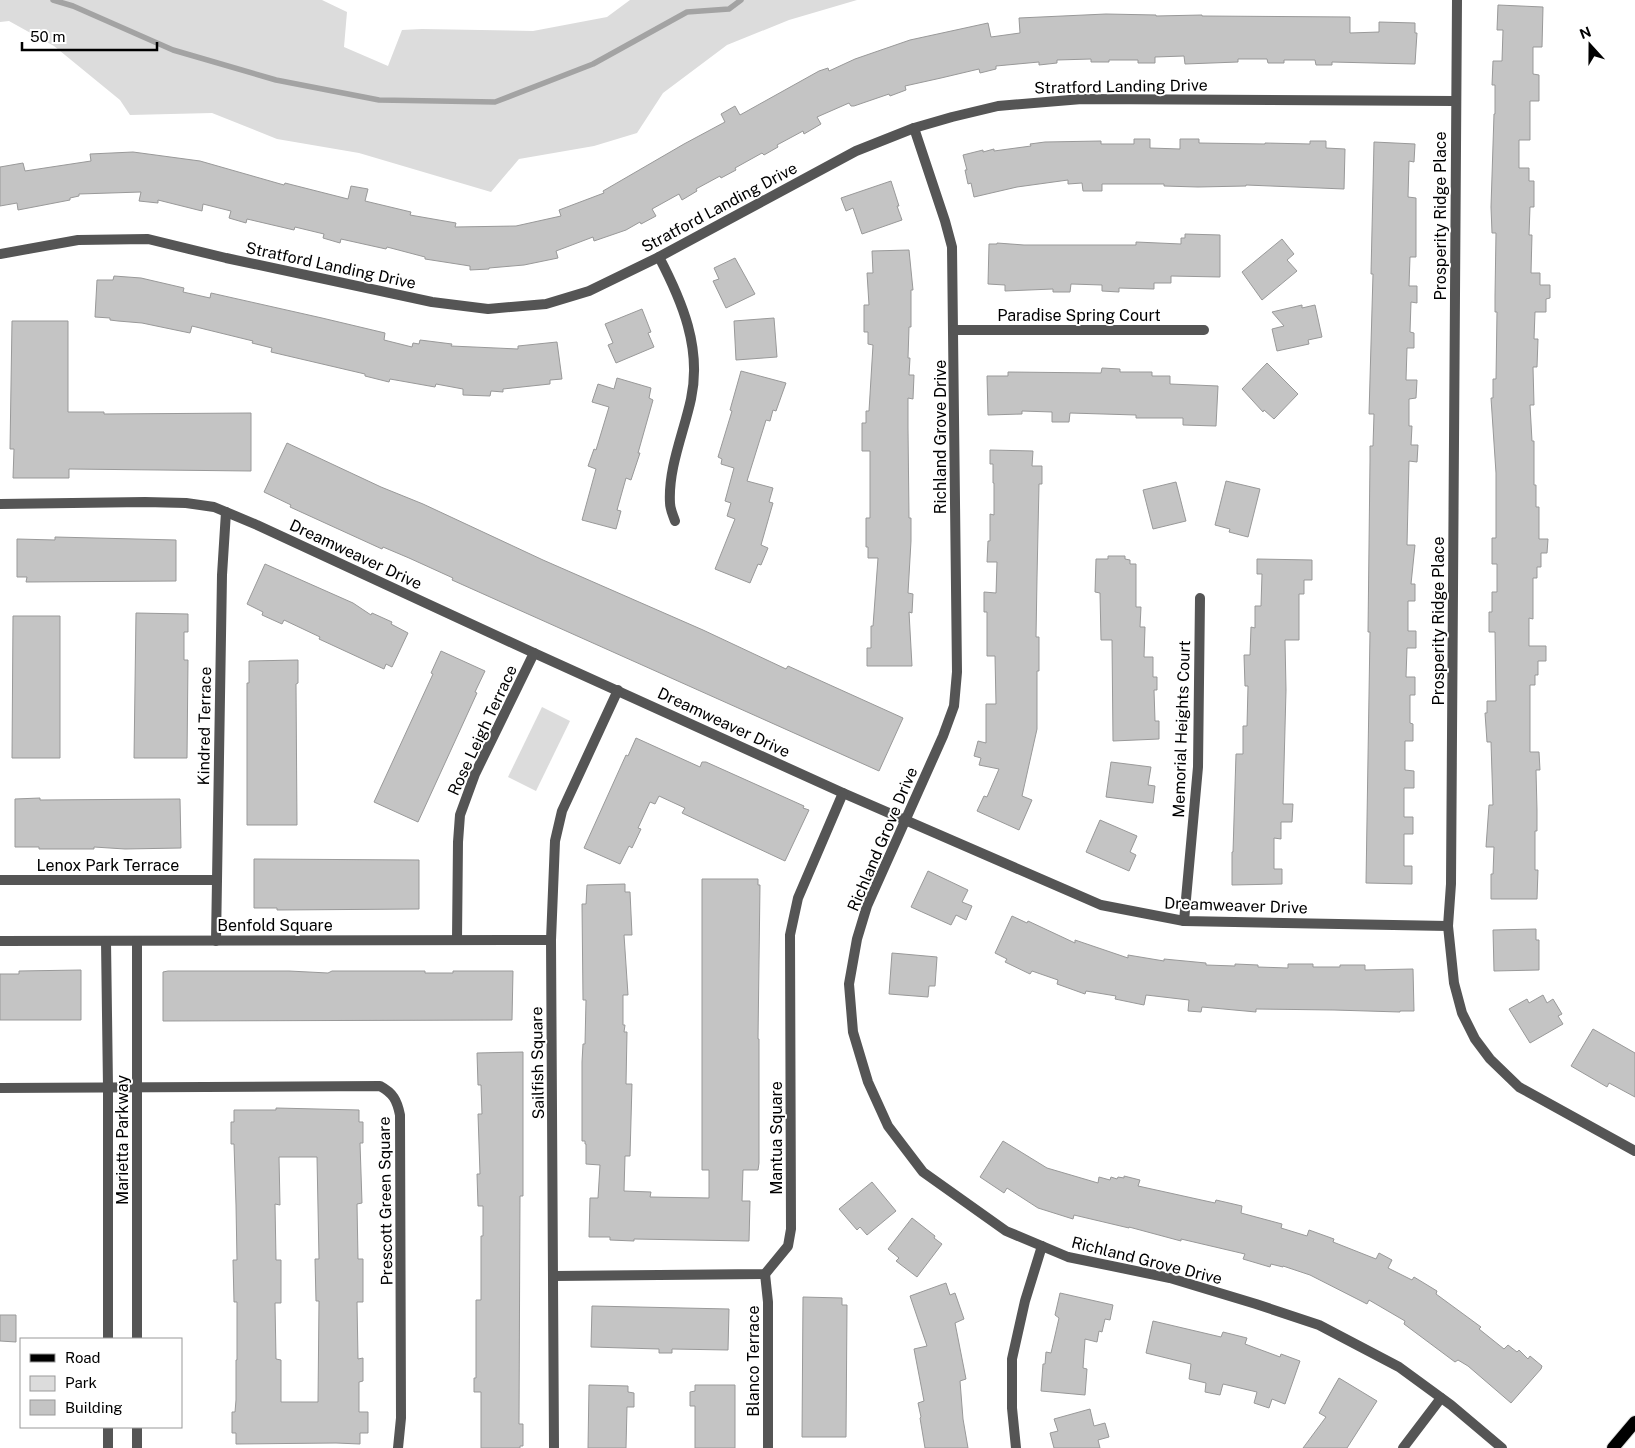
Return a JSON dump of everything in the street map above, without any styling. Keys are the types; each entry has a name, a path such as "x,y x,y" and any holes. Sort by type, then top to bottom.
{"main road":[{"path":"1613,1448 1635,1422"}],"street":[{"name":"Prosperity Ridge Place","path":"1456,0 1452,874 1448,926 1454,983 1462,1012 1475,1038 1490,1060 1519,1087 1635,1151"},
{"name":"Stratford Landing Drive","path":"0,254 78,240 148,239 226,258 432,302 488,309 546,304 589,291 659,257 856,150 914,128 998,106 1082,99 1455,101"},
{"name":"Richland Grove Drive","path":"914,128 952,247 957,662 954,706 943,736 867,906 857,939 850,984 853,1032 868,1082 888,1126 923,1172 1006,1231 1068,1257 1170,1278 1319,1325 1399,1368 1441,1398 1502,1448"},
{"path":"659,257 680,299 690,330 694,362 691,398 670,488 670,505 674,521"},
{"name":"Paradise Spring Court","path":"954,330 1204,330"},
{"name":"Dreamweaver Drive","path":"0,504 186,503 226,512 843,793 1101,905 1184,921 1448,926"},
{"name":"Kindred Terrace","path":"216,941 222,575 226,512"},
{"name":"Memorial Heights Court","path":"1184,921 1198,767 1200,598"},
{"name":"Rose Leigh Terrace","path":"458,939 458,842 460,815 475,774 534,653"},
{"name":"Sailfish Square","path":"554,1448 551,940 555,841 562,811 618,690"},
{"name":"Mantua Square","path":"765,1274 788,1246 791,1229 790,935 793,916 817,850 843,793"},
{"name":"Lenox Park Terrace","path":"0,880 216,880"},
{"name":"Benfold Square","path":"0,941 551,940"},
{"name":"Marietta Parkway","path":"106,941 108,1338"},
{"name":"Marietta Parkway","path":"136,1338 137,941"},
{"name":"Prescott Green Square","path":"0,1088 380,1086 389,1091 396,1099 400,1115 401,1418 398,1448"},
{"path":"1016,1448 1012,1408 1012,1359 1025,1301 1042,1246"},
{"path":"554,1276 765,1274"},
{"name":"Blanco Terrace","path":"765,1274 768,1302 768,1448"},
{"path":"1403,1448 1441,1398"},
{"path":"108,1428 108,1448"},
{"path":"137,1428 137,1448"}],"green space":[{"path":"0,0 322,0 347,12 344,47 388,66 402,30 533,31 607,17 630,0 857,0 789,20 727,45 663,93 637,133 594,146 519,159 491,192 359,153 277,139 212,113 130,115 120,100 54,46 9,21 0,22"},
{"path":"542,707 570,721 536,791 508,777"}],"building":[{"path":"1498,5 1543,7 1542,47 1533,47 1533,74 1539,75 1539,101 1530,101 1530,140 1519,140 1519,168 1529,168 1529,181 1534,181 1534,207 1530,207 1529,235 1532,235 1531,273 1540,273 1540,285 1550,285 1550,298 1546,299 1546,312 1535,312 1534,339 1538,339 1537,367 1533,367 1534,405 1530,405 1532,441 1534,441 1534,485 1536,485 1536,507 1539,507 1539,539 1548,539 1547,553 1541,553 1541,567 1537,567 1537,578 1533,578 1533,619 1529,618 1529,646 1546,646 1546,661 1538,661 1538,675 1535,675 1535,685 1530,685 1530,752 1539,752 1540,770 1536,770 1537,831 1535,831 1535,870 1538,870 1537,899 1491,899 1494,847 1486,847 1489,805 1493,805 1491,742 1487,742 1485,713 1487,713 1487,701 1496,701 1495,632 1489,632 1489,612 1492,612 1492,592 1497,592 1497,564 1492,564 1492,538 1496,538 1496,473 1491,398 1493,398 1493,379 1496,379 1496,233 1492,233 1491,207 1495,114 1495,85 1492,85 1493,61 1502,61 1503,30 1497,30"},
{"path":"1106,14 1350,17 1350,33 1379,32 1379,22 1415,23 1415,33 1417,33 1415,64 1332,62 1332,65 1316,65 1315,60 1284,60 1284,63 1268,63 1267,59 1238,59 1238,62 1185,64 1184,56 1155,57 1155,63 1138,63 1138,60 1091,62 1091,59 1057,60 1057,63 1039,65 1039,62 996,66 996,69 980,73 979,69 905,86 906,90 854,106 851,106 849,103 817,117 821,124 804,134 803,131 777,145 778,147 764,155 762,153 735,168 736,170 696,189 697,191 682,200 679,194 652,209 656,216 641,224 640,222 626,230 594,241 593,237 556,251 558,258 524,265 489,269 470,270 470,266 425,259 425,257 387,247 386,249 341,239 340,243 323,238 324,234 295,227 294,230 247,219 246,223 229,218 231,211 203,204 202,211 158,200 158,203 139,201 141,192 79,194 79,196 70,198 70,200 18,210 17,203 0,206 0,167 23,163 25,171 91,161 90,154 133,152 200,161 284,185 285,183 348,199 351,186 368,189 365,201 411,212 410,215 456,223 455,227 516,226 561,216 559,210 604,193 603,191 725,122 721,114 735,106 740,115 819,71 828,68 829,71 855,59 910,40 988,23 991,37 1020,33 1019,18"},
{"path":"1134,139 1150,139 1150,148 1180,149 1180,139 1199,139 1199,143 1265,144 1310,144 1310,141 1326,141 1326,148 1345,149 1344,189 1246,185 1198,187 1164,186 1164,184 1102,184 1102,191 1083,191 1082,183 1068,184 1068,180 1017,187 974,197 971,183 968,184 963,155 983,150 983,152 994,149 994,151 1031,146 1030,144 1045,142 1101,141 1101,144 1134,144"},
{"path":"1374,142 1415,144 1414,162 1409,161 1408,197 1416,198 1416,257 1410,257 1409,286 1417,286 1417,303 1411,302 1410,332 1414,333 1414,348 1407,348 1406,380 1417,380 1416,398 1409,399 1409,426 1412,426 1411,445 1418,445 1417,462 1409,461 1407,545 1415,545 1411,584 1415,584 1415,601 1408,601 1408,631 1416,631 1416,648 1407,648 1406,677 1415,677 1415,695 1410,695 1410,723 1413,724 1413,741 1405,741 1405,770 1414,771 1414,788 1404,788 1404,817 1413,817 1413,834 1404,834 1404,866 1412,866 1412,884 1366,883 1370,632 1368,632 1370,446 1373,446 1374,414 1369,414"},
{"path":"891,181 902,220 862,234 853,208 846,211 841,198"},
{"path":"1185,234 1220,235 1220,277 1171,276 1171,283 1154,283 1154,289 1119,288 1119,292 1102,291 1102,285 1071,284 1070,292 1053,292 1053,289 1005,291 1005,285 988,284 989,244 1136,245 1136,242 1181,244 1181,238 1185,238"},
{"path":"1282,239 1294,254 1287,260 1297,271 1262,300 1242,272"},
{"path":"909,250 913,290 911,290 911,327 909,327 908,358 910,358 909,375 914,375 913,399 908,398 909,518 911,518 911,541 908,593 913,594 912,613 909,612 912,666 867,666 867,648 871,648 871,626 873,626 878,558 868,558 868,547 866,547 866,518 870,518 870,451 862,451 862,423 866,423 866,411 869,411 873,345 868,344 868,332 864,332 864,305 869,305 867,273 873,273 872,251"},
{"path":"735,258 755,294 726,308 713,281 719,279 714,268"},
{"path":"114,276 141,278 184,288 183,292 210,298 211,293 385,333 384,340 412,347 413,343 419,344 420,340 452,344 451,346 518,349 518,346 557,342 562,379 550,380 550,384 503,389 503,392 491,391 490,396 463,395 463,389 436,384 435,387 390,379 389,382 365,376 365,374 271,352 272,348 252,343 253,341 192,326 190,333 142,323 95,317 97,280 113,280"},
{"path":"1302,305 1302,308 1315,305 1322,337 1308,340 1309,344 1277,351 1272,329 1284,326 1272,312"},
{"path":"642,309 651,332 648,333 654,347 616,363 608,345 613,343 605,324"},
{"path":"774,318 777,357 736,360 734,321"},
{"path":"12,321 68,321 68,412 104,412 104,414 251,413 251,471 69,469 69,478 13,478 14,449 10,449"},
{"path":"1267,363 1298,394 1274,419 1264,410 1263,412 1242,389"},
{"path":"1102,368 1120,369 1120,372 1152,372 1152,376 1170,376 1170,384 1218,386 1216,426 1183,425 1183,418 1136,418 1136,415 1070,413 1069,422 1052,422 1052,412 1022,411 1022,414 988,415 987,376 1008,376 1008,372 1101,373"},
{"path":"741,371 786,383 776,411 773,410 770,421 766,420 747,481 773,488 769,502 773,503 761,545 768,548 761,565 758,564 750,583 715,569 735,519 727,516 731,503 725,501 734,468 721,464 722,459 718,457 732,411 730,410"},
{"path":"617,378 651,388 649,398 653,400 638,453 640,453 631,480 626,478 617,510 621,511 616,529 582,520 596,469 588,466 594,449 596,450 609,407 592,402 598,384 614,389"},
{"path":"287,443 786,669 788,666 903,718 879,771 452,580 453,578 409,558 383,547 382,549 290,507 291,505 264,492"},
{"path":"990,450 1033,451 1032,466 1042,466 1042,484 1039,484 1037,578 1036,637 1039,637 1039,671 1037,671 1037,729 1022,796 1032,800 1019,830 977,811 984,796 987,797 999,769 979,765 981,758 974,756 978,741 986,743 986,704 996,704 995,656 987,656 987,612 984,612 984,592 996,593 997,562 987,562 988,541 990,541 990,514 994,515 993,464 990,464"},
{"path":"1226,481 1260,489 1248,537 1229,532 1230,529 1215,525"},
{"path":"1176,482 1186,521 1153,529 1143,490"},
{"path":"55,537 176,540 176,581 26,582 27,577 17,577 17,539 55,540"},
{"path":"1108,556 1125,556 1125,559 1130,560 1130,564 1136,564 1136,607 1141,607 1140,627 1145,627 1144,657 1153,657 1153,677 1157,677 1157,690 1154,690 1155,721 1159,721 1159,739 1113,741 1112,640 1101,640 1100,593 1095,592 1096,559 1108,559"},
{"path":"1257,559 1312,560 1312,580 1304,580 1304,594 1299,594 1299,640 1285,640 1286,690 1283,804 1293,804 1292,822 1281,822 1281,839 1274,838 1274,869 1282,869 1282,884 1232,885 1236,754 1243,754 1243,726 1247,726 1248,686 1245,686 1244,655 1250,655 1251,627 1255,628 1255,606 1261,606 1262,574 1257,574"},
{"path":"265,564 353,603 371,615 372,613 392,622 391,624 408,633 392,667 386,664 384,669 319,639 320,637 284,620 282,624 262,615 263,612 247,604"},
{"path":"136,613 188,614 188,632 184,632 184,660 188,660 187,758 134,758"},
{"path":"13,616 60,616 60,758 12,758"},
{"path":"441,651 485,671 475,692 477,693 418,822 374,802 433,674 431,673"},
{"path":"298,660 298,683 296,684 297,825 247,825 247,683 249,683 249,661"},
{"path":"636,738 700,767 702,762 706,762 804,806 803,808 809,810 785,861 682,813 685,808 659,796 655,804 650,802 638,828 641,829 632,848 629,846 620,864 584,848 626,755 628,756"},
{"path":"1111,762 1151,767 1148,785 1155,786 1153,803 1106,797"},
{"path":"40,798 40,800 180,799 181,848 125,849 94,847 94,849 39,849 39,847 15,847 15,799"},
{"path":"1100,820 1137,836 1130,852 1136,855 1129,871 1086,852"},
{"path":"254,859 419,860 419,909 277,910 277,908 254,908"},
{"path":"928,871 968,890 962,902 972,906 966,920 956,915 951,925 911,907"},
{"path":"702,879 758,879 758,885 760,885 759,1163 758,1170 743,1170 742,1201 750,1201 749,1241 634,1239 634,1241 610,1240 610,1237 589,1237 590,1198 598,1198 600,1165 586,1164 586,1144 585,1141 582,1141 582,1062 583,1044 585,1044 586,1000 583,1000 582,904 586,904 587,885 625,884 625,892 630,892 632,935 624,935 628,995 623,995 623,1025 625,1025 624,1032 627,1032 626,1084 632,1084 630,1156 625,1156 624,1191 651,1192 650,1197 709,1198 709,1170 702,1170"},
{"path":"1012,916 1027,923 1028,921 1075,943 1075,940 1128,958 1128,955 1164,961 1164,959 1206,963 1206,965 1235,966 1235,964 1288,968 1288,964 1313,964 1313,967 1365,965 1365,970 1413,969 1414,1011 1256,1009 1256,1012 1202,1007 1201,1012 1188,1011 1189,1000 1146,995 1144,1005 1115,999 1116,996 1086,991 1085,994 1057,984 1058,980 1032,971 1030,974 1005,962 1007,959 995,953"},
{"path":"1536,929 1536,940 1539,940 1539,970 1494,971 1493,930"},
{"path":"892,953 937,957 935,986 929,986 928,997 889,994"},
{"path":"81,970 81,1020 0,1020 0,974 19,974 19,971"},
{"path":"289,971 328,973 332,971 425,971 425,973 453,973 453,971 513,971 512,1020 163,1021 163,972"},
{"path":"1543,995 1547,1003 1553,999 1562,1014 1558,1016 1563,1024 1530,1043 1509,1009 1527,999 1529,1003"},
{"path":"1593,1029 1635,1053 1635,1097 1609,1083 1607,1087 1571,1066"},
{"path":"523,1052 523,1196 520,1196 519,1424 523,1424 523,1446 520,1446 520,1448 481,1448 481,1392 474,1392 474,1378 476,1378 476,1300 481,1300 481,1236 483,1236 483,1206 478,1206 477,1174 480,1174 478,1114 482,1114 481,1085 478,1085 477,1053"},
{"path":"276,1108 359,1110 359,1122 363,1122 363,1143 360,1143 362,1203 357,1204 358,1259 363,1259 363,1302 357,1302 358,1359 363,1358 363,1381 359,1382 359,1412 368,1412 368,1433 360,1433 360,1444 236,1444 236,1433 232,1433 232,1412 235,1412 236,1400 237,1360 237,1302 234,1302 233,1260 237,1260 234,1144 231,1144 231,1122 234,1122 234,1110 276,1110","holes":["279,1157 317,1157 319,1259 315,1259 316,1301 319,1301 318,1402 281,1402 281,1360 276,1359 275,1303 281,1303 281,1260 276,1260 275,1204 280,1205"]},
{"path":"1003,1141 1047,1168 1098,1183 1099,1177 1110,1180 1111,1177 1117,1179 1118,1177 1124,1178 1124,1176 1140,1180 1138,1186 1215,1203 1216,1200 1242,1206 1241,1213 1282,1224 1281,1228 1307,1236 1309,1230 1334,1239 1333,1242 1376,1259 1379,1253 1392,1260 1388,1268 1412,1280 1414,1277 1437,1291 1436,1294 1481,1327 1479,1329 1504,1349 1508,1345 1517,1352 1519,1350 1528,1359 1530,1356 1542,1366 1541,1369 1511,1403 1468,1366 1458,1360 1455,1362 1404,1324 1405,1321 1369,1300 1367,1304 1310,1275 1283,1266 1271,1264 1270,1267 1243,1259 1245,1254 1181,1239 1181,1241 1074,1215 1073,1219 1038,1208 1007,1188 1004,1193 980,1177"},
{"path":"872,1182 896,1211 867,1235 860,1227 857,1230 839,1209"},
{"path":"912,1218 942,1244 917,1277 896,1261 899,1258 888,1249"},
{"path":"946,1283 950,1295 955,1293 964,1319 955,1323 966,1379 960,1381 963,1419 968,1448 925,1448 918,1403 924,1401 914,1349 927,1346 910,1296"},
{"path":"1060,1293 1113,1305 1110,1320 1105,1319 1102,1332 1099,1331 1097,1342 1085,1339 1083,1368 1087,1369 1085,1395 1041,1391 1043,1364 1045,1364 1046,1352 1051,1353 1059,1318 1055,1315"},
{"path":"803,1297 842,1298 842,1305 847,1305 846,1437 802,1437"},
{"path":"592,1306 729,1309 728,1350 672,1349 672,1353 659,1353 659,1349 591,1347"},
{"path":"0,1315 16,1315 16,1342 0,1341"},
{"path":"1153,1321 1221,1337 1223,1332 1247,1338 1245,1344 1280,1357 1281,1354 1300,1361 1285,1404 1272,1399 1269,1408 1254,1403 1257,1392 1223,1384 1220,1395 1205,1392 1206,1383 1189,1379 1191,1364 1146,1353"},
{"path":"1339,1378 1377,1401 1347,1448 1303,1448 1326,1417 1319,1413"},
{"path":"589,1385 628,1386 628,1392 634,1393 634,1407 627,1407 626,1448 588,1448"},
{"path":"695,1385 735,1385 735,1448 695,1448 695,1406 690,1406 690,1392 695,1391"},
{"path":"1090,1409 1094,1426 1105,1423 1109,1437 1098,1440 1100,1448 1054,1448 1050,1433 1058,1431 1054,1419"}],"waterway":[{"path":"53,0 73,6 173,50 276,80 379,100 495,102 593,64 687,12 729,9 741,0"}]}
